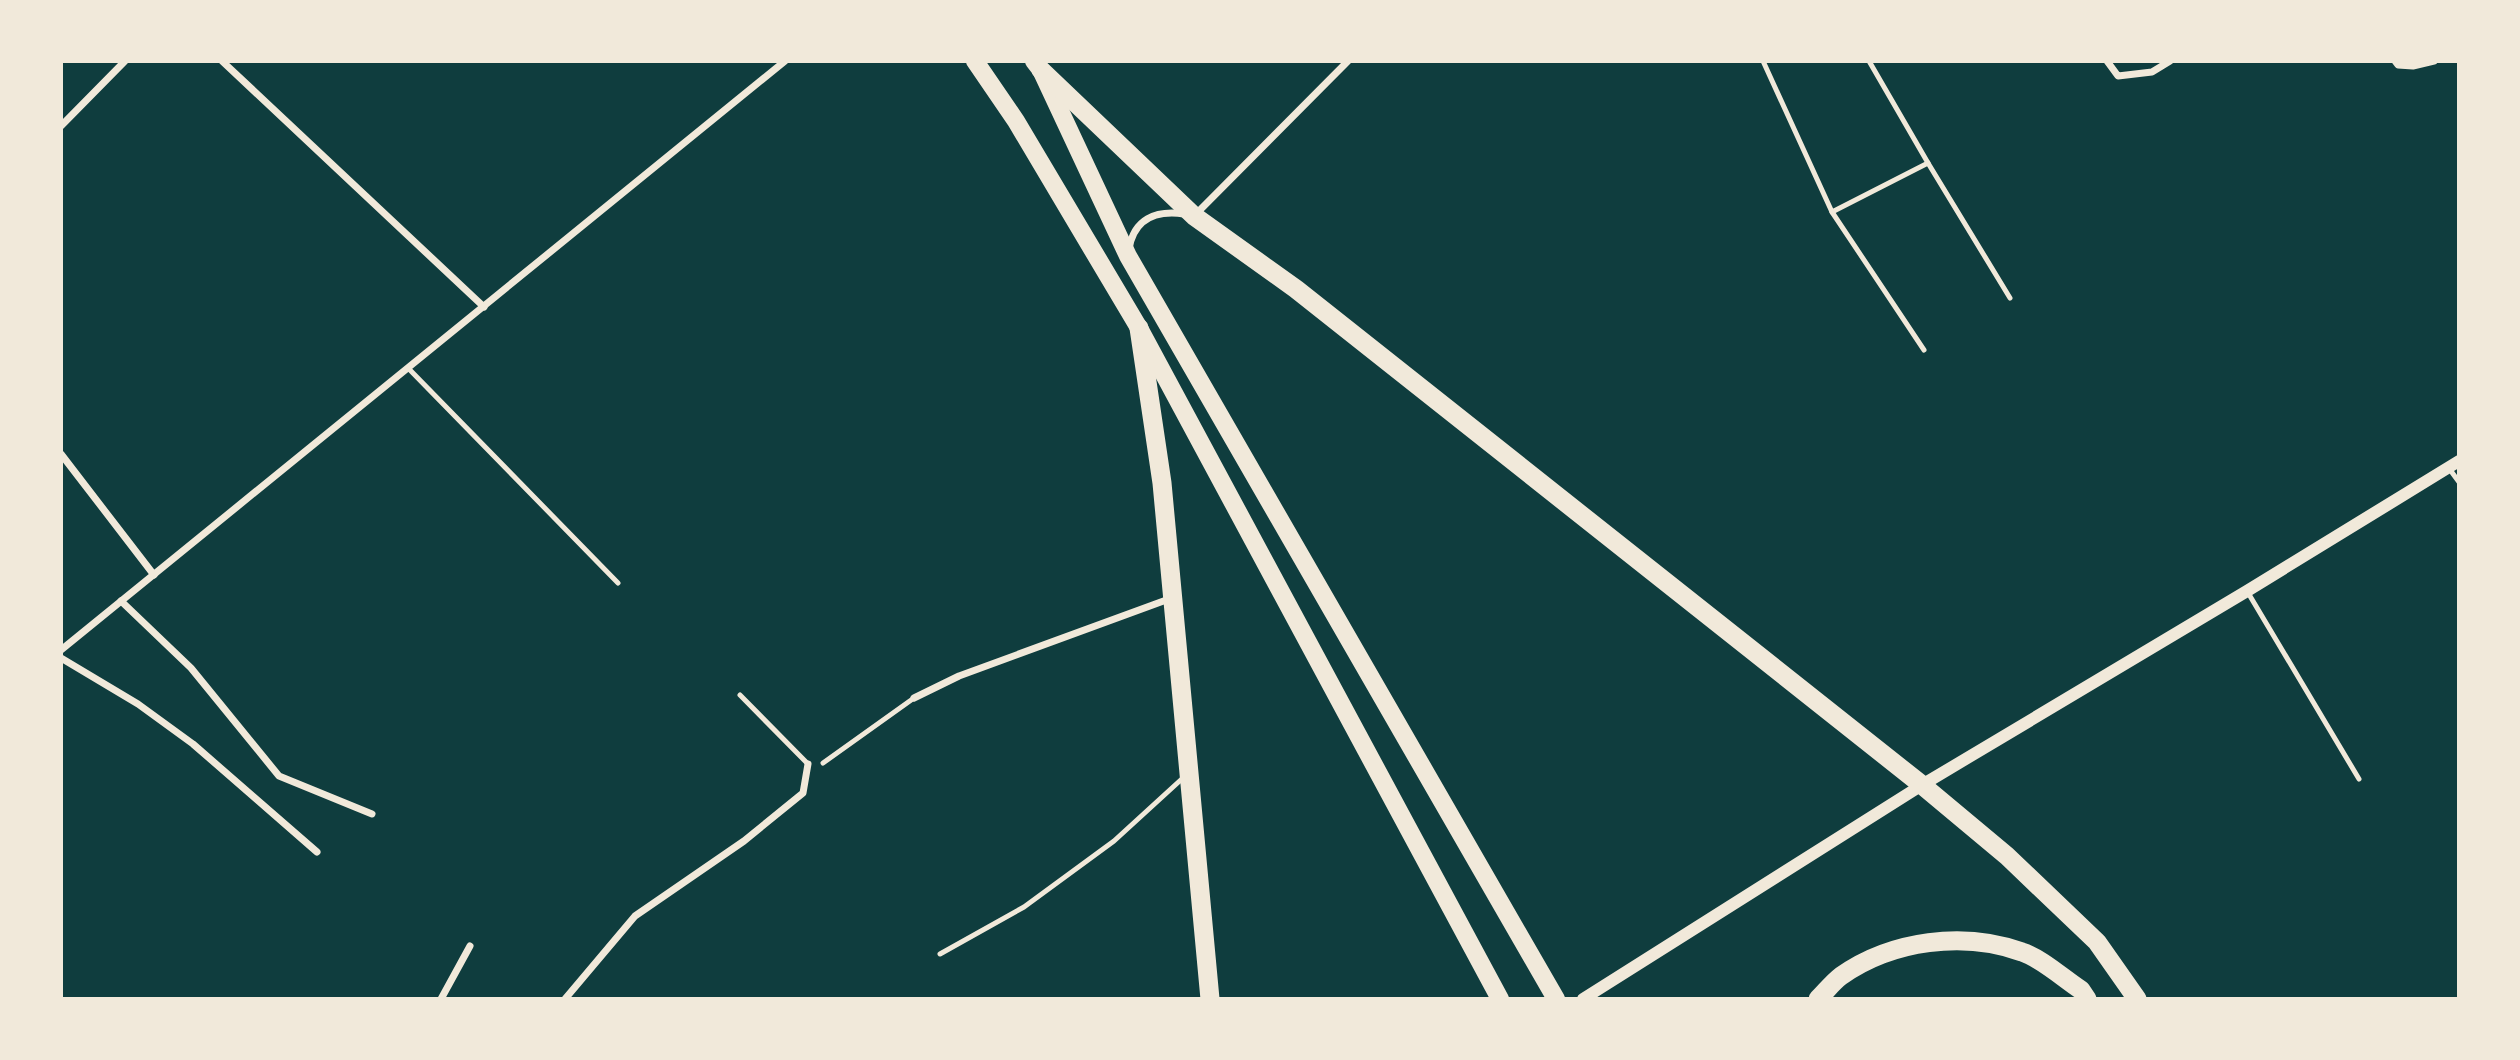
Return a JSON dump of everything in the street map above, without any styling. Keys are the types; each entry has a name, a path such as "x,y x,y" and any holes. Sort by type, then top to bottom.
{"highway":[{"path":"1037,65 1194,216 1296,289 1922,785 2007,856 2097,942 2137,999"},
{"path":"1139,328 1162,483 1210,999"},
{"path":"1818,999 1841,977 1887,951 1939,941 1980,941 2024,952 2081,990 2087,999"}],"main road":[{"path":"975,61 1016,121 1139,328 1500,999"},
{"path":"1037,65 1128,256 1556,999"}],"street":[{"path":"61,126 125,61"},
{"path":"222,61 484,307"},
{"path":"61,650 786,61"},
{"path":"1128,256 1131,233 1143,221 1167,212 1194,216 1348,61"},
{"path":"2107,61 2118,76 2152,72 2170,61"},
{"path":"2395,61 2398,65 2413,66 2434,61"},
{"path":"61,454 154,575"},
{"path":"1583,999 1922,785 2454,464"},
{"path":"914,698 958,676 1173,597"},
{"path":"121,601 191,668 279,776 372,814"},
{"path":"61,658 138,704 193,744 317,852"},
{"path":"565,999 635,915 744,841 803,793 808,764"},
{"path":"442,999 470,946"}],"lane":[{"path":"1763,61 1832,212 1924,350"},
{"path":"1869,61 2010,298"},
{"path":"1832,212 1928,163"},
{"path":"408,368 618,583"},
{"path":"2454,464 2459,482"},
{"path":"2247,591 2360,779"},
{"path":"740,695 808,764"},
{"path":"823,763 914,698"},
{"path":"940,954 1024,907 1114,841 1189,772"}]}
